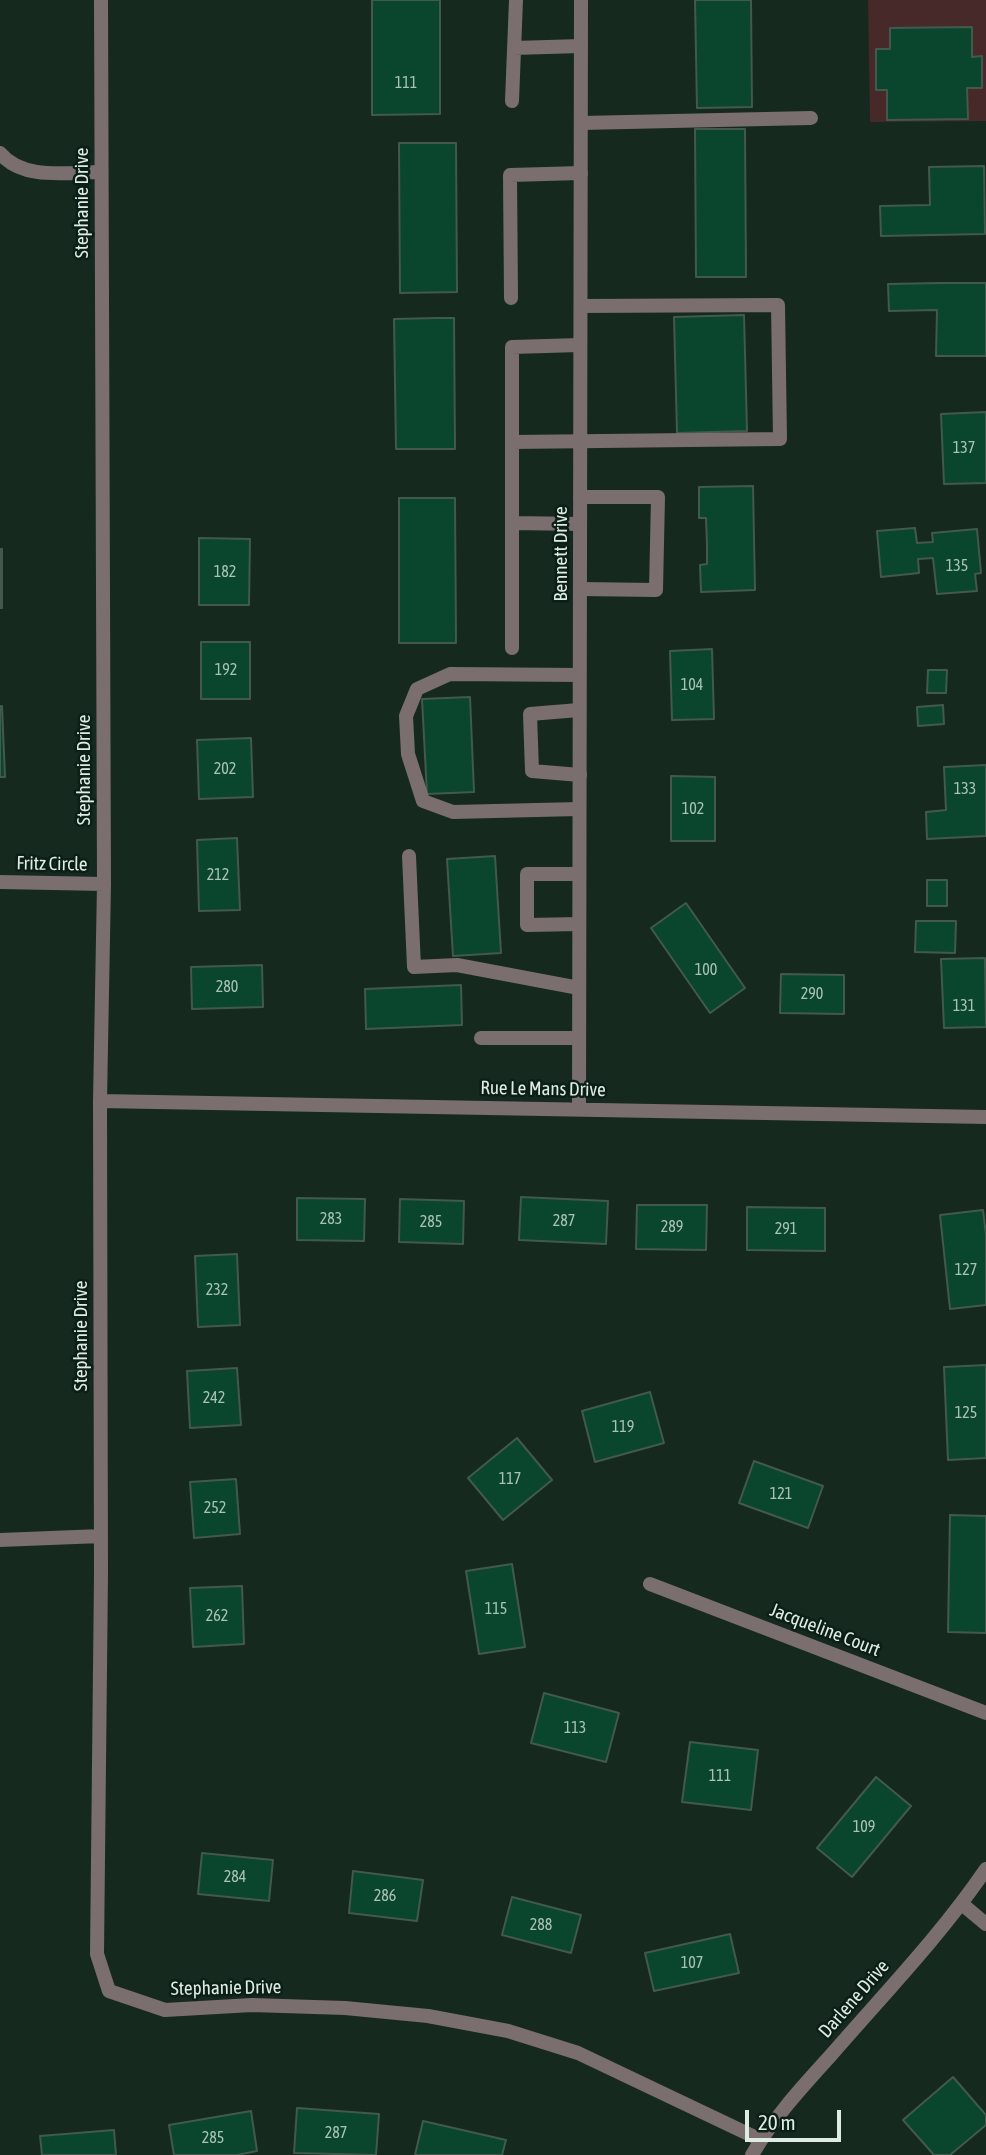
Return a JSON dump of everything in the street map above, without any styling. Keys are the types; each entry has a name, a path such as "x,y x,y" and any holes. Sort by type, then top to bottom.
{"street":[{"name":"Stephanie Drive","path":"101,0 104,884 100,1101 101,1536 97,1954 109,1991 165,2010 252,2005 345,2008 428,2016 508,2031 578,2053 761,2140"},
{"path":"512,101 516,0"},
{"name":"Bennett Drive","path":"579,1109 581,0"},
{"path":"514,48 581,46"},
{"path":"581,123 811,118"},
{"path":"0,153 17,168 46,173 101,172"},
{"path":"511,298 510,175 581,173"},
{"path":"512,442 780,439 778,305 580,306"},
{"path":"512,648 512,346 580,345"},
{"path":"580,497 658,497 656,590 580,589"},
{"path":"512,523 580,524"},
{"path":"579,675 450,674 417,689 406,716 408,754 423,802 453,812 579,809"},
{"path":"579,710 530,714 532,771 580,775"},
{"path":"409,856 414,967 457,965 579,988"},
{"path":"579,874 527,874 527,925 579,925"},
{"name":"Fritz Circle","path":"0,882 104,884"},
{"path":"481,1038 579,1038"},
{"name":"Rue Le Mans Drive","path":"100,1101 986,1117"},
{"path":"0,1540 101,1536"},
{"name":"Jacqueline Court","path":"650,1584 986,1713"},
{"name":"Darlene Drive","path":"752,2155 807,2082 962,1904 986,1869"},
{"path":"962,1904 986,1924"}],"shaded area":[{"path":"868,0 986,0 986,121 870,122","holes":["890,28 972,28 972,57 981,56 982,88 967,88 967,119 887,90 876,49 890,49"]}],"building":[{"path":"372,0 440,0 440,114 372,115"},
{"path":"695,0 751,0 752,107 697,108"},
{"path":"972,27 972,57 982,56 982,88 967,88 968,119 887,120 887,90 876,90 876,49 890,49 890,28"},
{"path":"695,129 745,129 746,277 696,277"},
{"path":"399,143 456,143 457,292 400,293"},
{"path":"984,166 985,234 881,236 880,206 930,205 929,167"},
{"path":"986,283 986,356 936,356 937,310 889,311 888,284"},
{"path":"744,315 747,431 677,433 674,317"},
{"path":"454,318 455,449 396,449 394,319"},
{"path":"986,412 986,483 944,484 941,414"},
{"path":"753,486 755,590 701,592 700,565 707,564 707,545 706,518 699,518 699,487"},
{"path":"399,498 455,498 456,643 399,643"},
{"path":"915,528 917,543 933,542 932,533 977,529 981,573 975,574 977,591 937,594 933,558 918,559 919,573 881,577 877,531"},
{"path":"199,538 250,539 249,605 199,605"},
{"path":"2,549 2,608 0,608"},
{"path":"201,642 250,642 250,699 201,699"},
{"path":"712,649 714,719 672,720 670,651"},
{"path":"928,670 947,670 946,693 927,693"},
{"path":"470,697 474,792 427,794 422,699"},
{"path":"943,705 944,724 918,726 917,707"},
{"path":"2,706 5,777 0,777"},
{"path":"251,738 253,797 199,799 197,740"},
{"path":"986,765 986,836 927,839 926,812 946,810 944,767"},
{"path":"671,776 715,777 715,841 671,841"},
{"path":"237,838 240,910 199,911 197,840"},
{"path":"495,856 501,953 453,956 447,859"},
{"path":"927,880 947,880 947,906 927,906"},
{"path":"686,903 745,988 710,1013 651,928"},
{"path":"916,921 956,921 955,953 915,952"},
{"path":"985,958 986,1027 944,1028 941,959"},
{"path":"262,965 263,1007 192,1009 191,967"},
{"path":"781,974 844,975 844,1014 780,1013"},
{"path":"461,985 462,1025 366,1029 365,989"},
{"path":"521,1197 608,1201 606,1244 519,1240"},
{"path":"297,1198 365,1199 364,1241 297,1240"},
{"path":"400,1199 464,1201 463,1244 399,1242"},
{"path":"637,1205 707,1205 706,1250 636,1249"},
{"path":"747,1207 825,1208 825,1251 747,1250"},
{"path":"983,1210 986,1235 986,1305 950,1309 940,1215"},
{"path":"237,1254 240,1325 198,1327 195,1256"},
{"path":"986,1365 986,1458 948,1460 944,1367"},
{"path":"237,1368 241,1425 190,1428 187,1371"},
{"path":"650,1392 664,1443 595,1462 582,1411"},
{"path":"517,1438 552,1480 503,1520 468,1478"},
{"path":"754,1461 823,1486 808,1528 739,1503"},
{"path":"236,1479 240,1534 194,1538 190,1482"},
{"path":"950,1515 986,1516 986,1633 948,1632"},
{"path":"512,1564 525,1647 479,1654 466,1571"},
{"path":"242,1586 244,1644 193,1647 190,1588"},
{"path":"544,1693 619,1713 606,1762 531,1743"},
{"path":"690,1742 758,1750 751,1810 682,1802"},
{"path":"876,1777 911,1806 852,1877 817,1848"},
{"path":"202,1853 273,1860 269,1901 198,1894"},
{"path":"353,1871 423,1880 417,1921 349,1913"},
{"path":"512,1897 581,1915 571,1953 502,1935"},
{"path":"730,1934 739,1973 654,1991 645,1953"},
{"path":"953,2077 986,2115 986,2125 950,2155 934,2155 903,2120"},
{"path":"297,2108 379,2114 376,2155 294,2153"},
{"path":"251,2111 257,2151 237,2155 174,2155 169,2125"},
{"path":"423,2121 506,2140 502,2155 415,2155"},
{"path":"114,2130 116,2155 42,2155 40,2136"}]}
